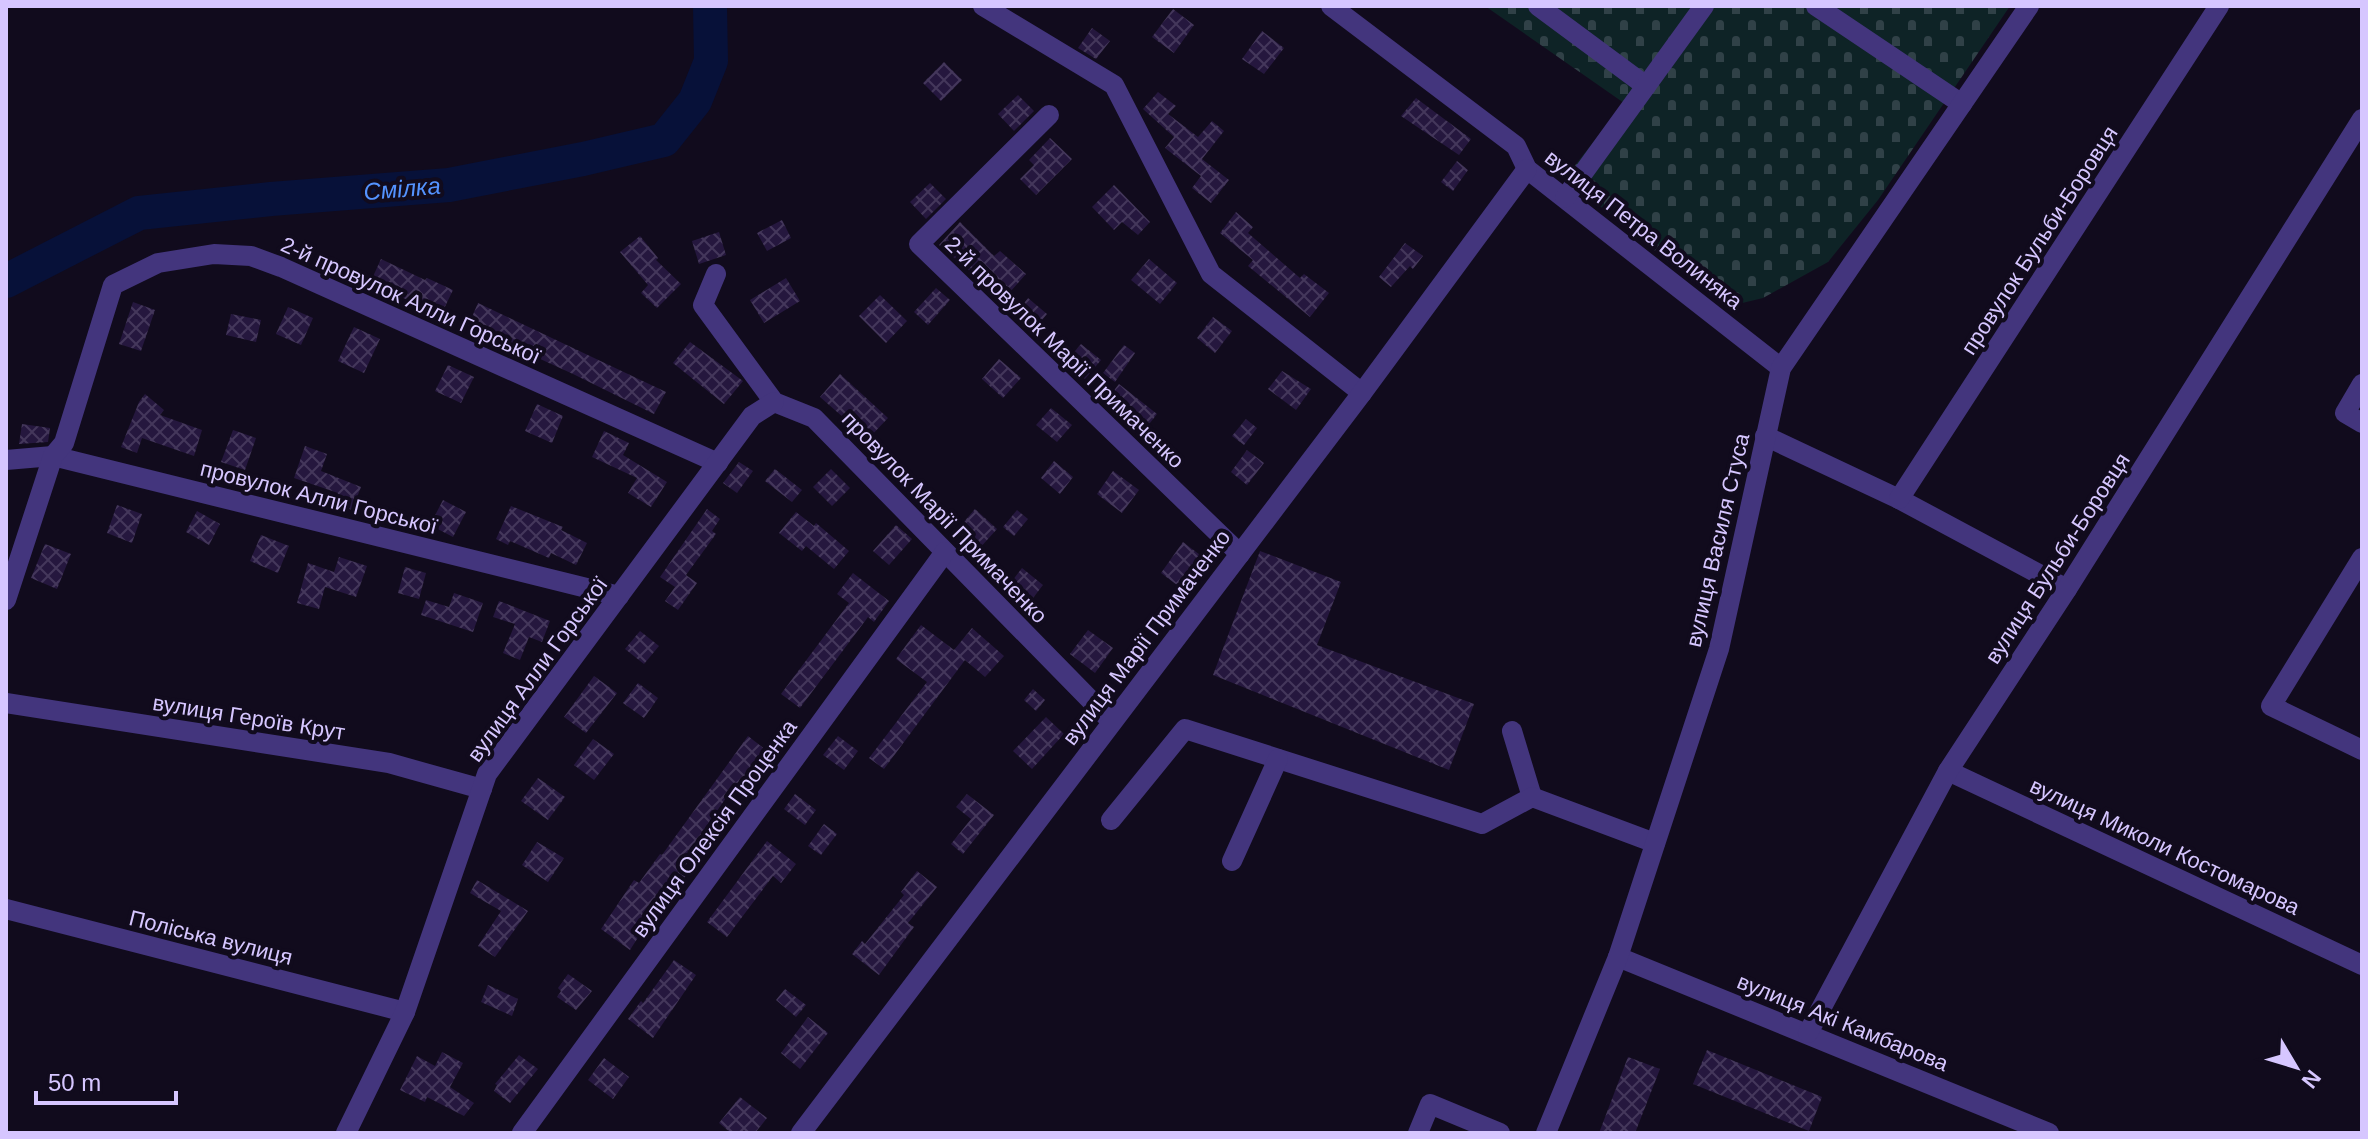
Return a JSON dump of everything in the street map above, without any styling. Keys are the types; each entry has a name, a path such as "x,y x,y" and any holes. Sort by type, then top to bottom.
{"street":[{"path":"983,6 1114,85 1211,274 1362,393"},
{"name":"вулиця Петра Волиняка","path":"1331,6 1516,146 1527,169 1781,368"},
{"path":"1538,6 1646,86"},
{"path":"1565,198 1704,6"},
{"path":"1816,6 1962,104"},
{"name":"вулиця Василя Стуса","path":"1546,1133 1618,957 1719,649 1781,368 2029,6"},
{"name":"провулок Бульби-Боровця","path":"1899,499 2219,6"},
{"name":"2-й провулок Марії Примаченко","path":"1049,115 919,244 1240,554"},
{"name":"вулиця Бульби-Боровця","path":"1808,1033 1948,771 2067,589 2362,119"},
{"name":"вулиця Марії Примаченко","path":"801,1133 1362,393 1527,169"},
{"name":"2-й провулок Алли Горської","path":"6,600 53,456 64,443 113,285 158,263 214,254 251,256 718,463"},
{"path":"716,274 703,305 774,402"},
{"path":"2362,384 2345,413 2362,423"},
{"name":"вулиця Алли Горської","path":"346,1133 405,1012 487,774 752,416 774,402"},
{"name":"провулок Марії Примаченко","path":"774,402 814,418 1112,722"},
{"path":"1765,436 1899,499 2067,589"},
{"name":"провулок Алли Горської","path":"6,460 53,456 619,596"},
{"name":"вулиця Олексія Проценка","path":"522,1133 945,552"},
{"path":"2362,558 2271,706 2362,750"},
{"name":"вулиця Героїв Крут","path":"6,703 389,763 482,789"},
{"path":"1111,820 1185,729 1482,824 1532,797 1655,843"},
{"path":"1512,731 1532,797"},
{"path":"1232,861 1278,759"},
{"name":"вулиця Миколи Костомарова","path":"1948,771 2362,965"},
{"name":"Поліська вулиця","path":"6,909 405,1012"},
{"name":"вулиця Акі Камбарова","path":"1618,957 2049,1133"},
{"path":"1418,1133 1430,1104 1500,1133"}],"green space":[{"path":"1485,6 2010,6 1878,200 1828,262 1763,298 1738,304 1715,299 1565,178 1624,103"}],"building":[{"path":"1173,9 1194,25 1174,53 1152,37"},
{"path":"1092,28 1110,41 1096,59 1078,48"},
{"path":"1262,31 1284,48 1264,74 1242,59"},
{"path":"944,62 962,80 941,101 923,83"},
{"path":"1158,92 1176,106 1168,114 1198,137 1212,121 1224,131 1202,159 1229,180 1211,203 1192,188 1201,176 1165,148 1174,137 1143,109"},
{"path":"1018,95 1034,111 1014,131 998,114"},
{"path":"1416,98 1471,139 1459,155 1401,116"},
{"path":"1050,138 1072,159 1036,195 1020,179 1034,165 1029,160"},
{"path":"1457,161 1468,170 1453,191 1441,182"},
{"path":"930,183 946,199 926,219 910,202"},
{"path":"1114,185 1150,222 1138,235 1122,222 1114,230 1092,207"},
{"path":"1236,212 1253,227 1248,233 1300,278 1304,274 1329,293 1310,317 1248,266 1253,260 1220,233"},
{"path":"782,220 791,238 767,251 757,233"},
{"path":"960,222 994,256 1000,251 1026,274 1010,292 1000,283 993,291 939,245"},
{"path":"719,232 726,255 699,264 692,241"},
{"path":"640,236 658,258 656,260 681,284 657,308 641,293 648,285 620,252"},
{"path":"1405,243 1423,256 1391,287 1379,277"},
{"path":"381,259 453,290 441,315 370,283"},
{"path":"1149,259 1177,283 1160,304 1131,280"},
{"path":"786,278 800,301 764,323 750,300"},
{"path":"936,288 950,300 928,325 914,312"},
{"path":"880,295 907,321 886,343 859,316"},
{"path":"1028,298 1047,314 1034,330 1015,315"},
{"path":"133,302 155,310 141,351 119,344"},
{"path":"478,303 666,392 654,414 468,326"},
{"path":"288,307 313,318 301,345 276,334"},
{"path":"231,314 261,320 256,342 226,335"},
{"path":"1213,317 1232,331 1215,353 1197,338"},
{"path":"354,327 380,339 364,373 338,361"},
{"path":"690,342 743,381 724,404 673,363"},
{"path":"1081,344 1101,360 1085,379 1065,363"},
{"path":"1124,345 1135,353 1115,382 1103,373"},
{"path":"999,359 1021,378 1003,398 982,379"},
{"path":"448,365 474,377 461,403 435,391"},
{"path":"1282,371 1311,389 1296,410 1268,389"},
{"path":"840,374 888,418 868,439 820,397"},
{"path":"1119,384 1157,414 1146,428 1108,398"},
{"path":"145,394 164,410 160,415 202,430 194,456 142,438 137,453 121,447"},
{"path":"537,404 563,416 552,443 525,431"},
{"path":"1051,408 1072,425 1057,442 1036,425"},
{"path":"1246,419 1257,428 1244,445 1232,436"},
{"path":"22,424 50,428 48,442 19,444"},
{"path":"233,430 256,438 245,470 221,462"},
{"path":"604,431 629,443 623,455 667,482 651,507 628,493 637,478 592,457"},
{"path":"305,446 327,454 321,471 361,487 352,510 334,503 338,493 294,478"},
{"path":"1247,450 1264,463 1247,485 1231,472"},
{"path":"1054,461 1073,477 1060,494 1041,478"},
{"path":"739,462 753,471 737,493 723,483"},
{"path":"775,469 802,490 792,502 765,481"},
{"path":"831,469 850,488 832,506 813,487"},
{"path":"1113,471 1139,490 1122,513 1097,494"},
{"path":"443,500 466,512 453,537 430,525"},
{"path":"117,505 142,514 132,543 107,533"},
{"path":"511,506 563,527 561,530 587,543 576,565 551,553 549,558 510,541 508,545 496,539"},
{"path":"707,509 720,519 712,531 716,534 686,575 697,583 678,610 665,601 675,587 660,577"},
{"path":"975,509 997,529 978,550 956,531"},
{"path":"1017,510 1028,519 1014,536 1003,527"},
{"path":"197,511 220,524 209,545 186,532"},
{"path":"796,512 814,526 816,523 849,551 834,569 806,546 802,551 779,533"},
{"path":"896,525 912,539 889,565 873,551"},
{"path":"261,535 289,546 278,573 250,561"},
{"path":"1183,542 1204,558 1181,588 1161,573"},
{"path":"45,544 71,554 57,589 31,578"},
{"path":"1260,551 1341,582 1317,645 1474,704 1449,770 1213,675"},
{"path":"339,557 367,566 356,597 325,587 319,609 297,603 308,563 334,572"},
{"path":"405,567 426,573 419,599 398,593"},
{"path":"1022,568 1043,585 1026,607 1005,590"},
{"path":"853,573 889,601 874,622 868,617 800,708 781,694 849,603 837,594"},
{"path":"454,593 483,603 473,632 421,615 426,600 449,607"},
{"path":"499,601 550,621 542,642 529,637 520,660 503,653 515,624 493,617"},
{"path":"921,625 954,650 972,628 1004,656 985,677 965,660 884,769 869,758 927,682 896,659"},
{"path":"1088,630 1113,648 1095,673 1070,654"},
{"path":"640,631 659,646 644,664 625,649"},
{"path":"594,676 617,693 586,733 564,717"},
{"path":"638,683 658,698 644,718 623,703"},
{"path":"1033,689 1045,700 1036,711 1024,700"},
{"path":"1046,717 1064,734 1032,769 1013,751"},
{"path":"748,736 771,754 742,794 733,788 703,831 708,835 682,870 687,874 674,892 669,889 630,950 601,929 634,880 639,883 662,855"},
{"path":"838,736 858,751 844,770 823,755"},
{"path":"593,739 614,754 594,780 574,765"},
{"path":"538,778 565,797 548,820 521,801"},
{"path":"795,794 816,810 805,825 784,809"},
{"path":"967,794 994,815 963,854 951,844 971,819 956,807"},
{"path":"824,824 837,834 821,855 808,846"},
{"path":"767,841 796,864 781,883 773,876 727,937 707,922"},
{"path":"537,842 564,858 548,882 522,865"},
{"path":"917,871 937,887 908,923 914,927 879,975 852,954 862,941 865,944 904,895 901,892"},
{"path":"477,880 528,911 495,957 478,946 501,911 470,893"},
{"path":"674,960 696,975 653,1038 628,1019"},
{"path":"568,974 592,991 576,1010 557,997 561,991 558,988"},
{"path":"488,985 518,999 512,1016 481,1002"},
{"path":"785,989 806,1005 796,1017 776,1000"},
{"path":"808,1017 828,1033 800,1069 781,1053"},
{"path":"1707,1050 1822,1097 1809,1131 1693,1084"},
{"path":"442,1052 463,1063 450,1087 474,1103 464,1116 427,1097 425,1102 400,1090 417,1056 435,1066"},
{"path":"519,1055 538,1069 510,1103 494,1091 495,1084"},
{"path":"1628,1057 1660,1069 1635,1133 1599,1133"},
{"path":"604,1058 629,1077 613,1099 588,1080"},
{"path":"740,1097 767,1118 755,1133 731,1133 719,1123"}],"waterway":[{"name":"Смілка","path":"6,281 139,213 449,185 664,140 695,101 711,61 710,6"}]}
